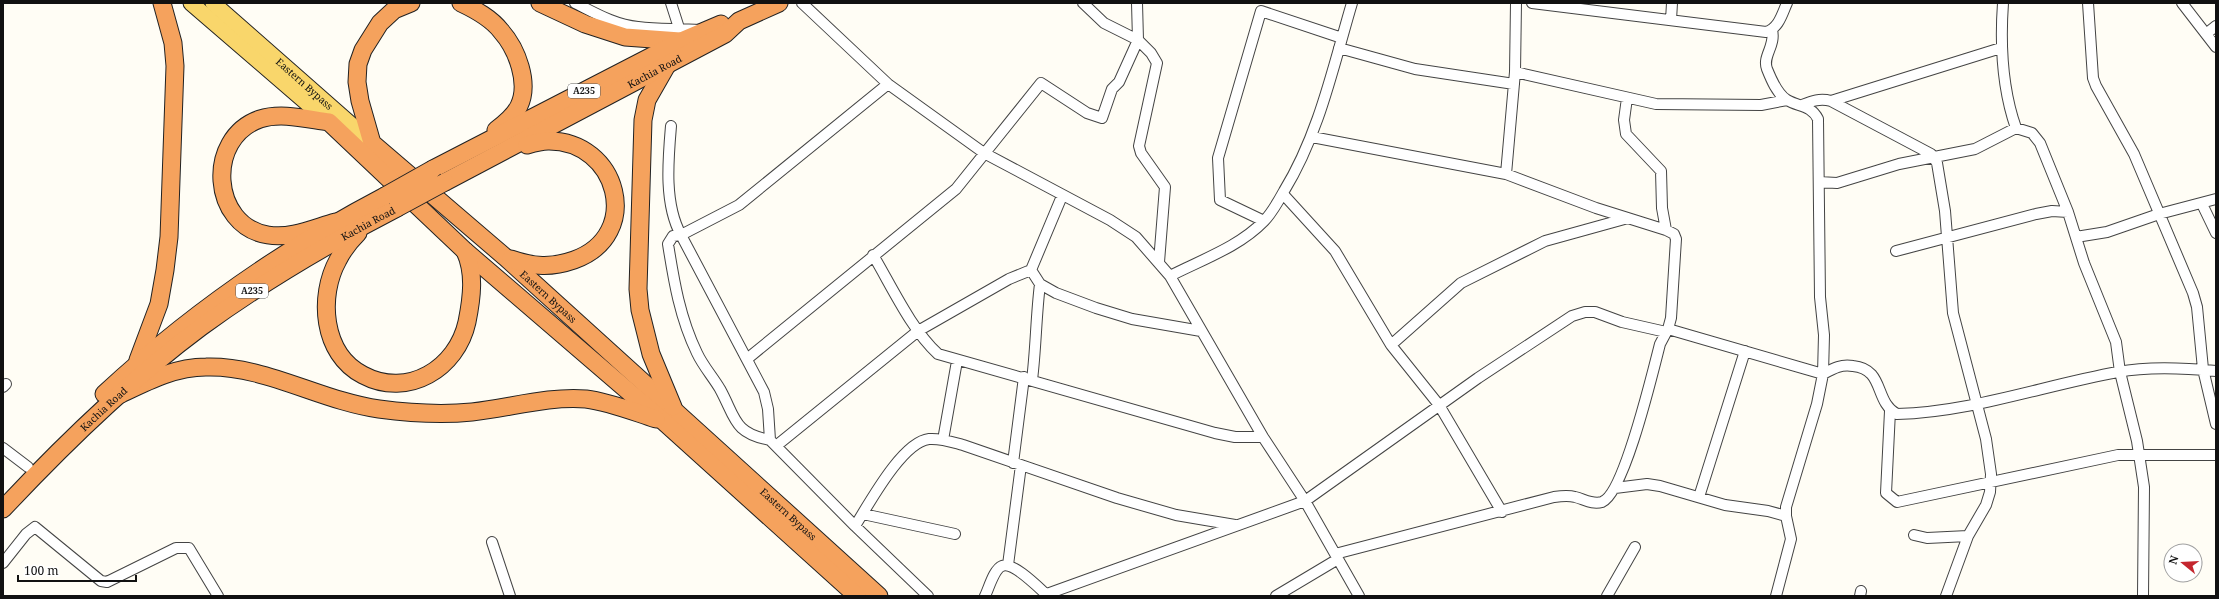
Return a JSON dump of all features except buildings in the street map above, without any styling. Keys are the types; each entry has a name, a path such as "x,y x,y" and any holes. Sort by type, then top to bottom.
{"highway":[{"path":"137,363 158,304 169,236 175,66 173,43 162,3"},
{"path":"372,143 360,101 357,82 358,64 362,50 380,23 394,10 411,3"},
{"path":"461,3 489,19 502,32 519,63 522,87 519,106 509,119 466,152"},
{"path":"540,3 585,24 619,35 641,39 680,35"},
{"name":"Kachia Road","path":"3,495 28,467 115,394 200,328 254,290 365,224 398,208 725,34 753,8 778,3"},
{"name":"A235","path":"336,222 680,35 705,31 722,24 739,21"},
{"path":"115,394 156,377 190,368 208,367 247,372 338,400 378,409 414,412 457,412 543,400 587,400 670,417 659,375 644,331 638,289 643,120 647,100 667,64"},
{"path":"329,122 283,116 260,119 247,125 230,144 223,157 220,174 222,190 235,215 244,224 255,231 267,235 281,236 336,222"},
{"name":"Eastern Bypass","path":"329,122 464,250 670,417 879,596"},
{"path":"505,257 530,266 547,267 579,258 594,249 604,240 613,224 616,206 614,189 607,173 597,160 585,151 565,144 548,141 511,148"},
{"name":"Eastern Bypass","path":"372,143 505,257 857,596"},
{"name":"Kachia Road","path":"3,509 115,394 137,363 223,295 336,222"},
{"path":"365,224 346,247 331,276 326,307 327,323 331,339 346,362 362,376 375,380 390,383 420,379 435,373 458,346 468,317 472,279 471,265 464,250"}],"main road":[{"name":"Eastern Bypass","path":"192,3 329,122"},
{"name":"Eastern Bypass","path":"213,3 372,143"}],"street":[{"path":"575,3 617,23 680,35 670,3"},
{"path":"802,3 888,84 984,153 1062,196 1110,220 1136,237 1170,276 1263,437 1306,501 1359,596"},
{"path":"1083,3 1104,23 1138,40 1151,53 1157,63 1139,146 1142,153 1165,187 1159,262"},
{"path":"747,359 956,189 1041,83 1087,113 1102,118 1112,89 1119,82 1138,40 1137,3"},
{"path":"1170,276 1240,241 1264,221 1283,194 1312,137 1352,3"},
{"path":"1506,174 1514,84 1516,3"},
{"path":"1532,3 1592,7 1671,20 1766,32 1775,27 1787,3"},
{"path":"1671,20 1672,3"},
{"path":"1778,3 1773,42 1766,58 1766,66 1772,82 1787,100"},
{"path":"2003,3 2001,48 2008,105 2016,128"},
{"path":"2088,3 2093,78 2134,154 2197,307 2203,370 2216,424"},
{"path":"2182,3 2216,47"},
{"path":"1264,221 1220,200 1218,172 1218,158 1261,11 1342,38"},
{"path":"2206,34 2216,26"},
{"path":"1339,48 1415,69 1514,84"},
{"path":"1802,105 1815,100 1831,100 2001,48"},
{"path":"1514,72 1656,104 1682,106 1761,105 1787,100 1802,105 1815,112 1818,119 1820,297 1824,336 1823,374 1817,404 1788,499 1786,516 1791,539 1776,596"},
{"path":"888,84 739,205 681,235 673,236 668,244 682,318 698,354 720,389 739,427 756,437 773,443 855,526 928,596"},
{"path":"1627,98 1624,120 1626,134 1661,171 1662,208 1666,230"},
{"path":"1831,100 1935,158 1946,211 1953,313 1986,439 1990,483 1986,505 1968,536 1946,596"},
{"path":"671,126 668,153 670,201 675,224 715,303 764,392 773,443"},
{"path":"1819,182 1837,183 1899,164 1935,158 1975,148 2016,128 2032,133 2040,143 2068,212 2084,263 2116,342 2120,372 2139,455 2144,487 2143,596"},
{"path":"1276,596 1337,556 1567,496 1590,503 1602,502 1610,496 1615,488 1630,450 1660,344 1667,331 1671,318 1676,239 1674,234 1506,174 1312,137"},
{"path":"1283,194 1335,251 1391,345 1439,405 1502,512"},
{"path":"773,443 918,331 1009,278 1031,270 1062,196"},
{"path":"2076,237 2123,227 2160,214 2202,204 2216,199"},
{"path":"2202,204 2216,233"},
{"path":"1896,251 1947,239 2036,214 2052,211 2068,212"},
{"path":"1391,345 1461,283 1545,241 1628,218"},
{"path":"873,255 918,331 927,344 938,354 957,361 1028,378 1215,433 1235,436 1263,437"},
{"path":"1031,270 1040,284 1096,308 1132,318 1201,331"},
{"path":"1008,565 1017,464 1028,378 1037,332 1037,312 1040,284"},
{"path":"985,596 997,570 1001,566 1008,565 1016,568 1047,595 1306,501 1439,405 1572,316 1585,312 1595,312 1622,322 1667,331 1745,351 1823,374 1836,366 1845,365 1866,369 1872,373 1890,410 1886,492 1897,502 2118,455 2216,455"},
{"path":"1699,497 1745,351"},
{"path":"942,440 957,361"},
{"path":"1890,410 1897,414 1904,414 1976,404 2120,372 2216,371"},
{"path":"855,526 906,453 918,442 929,439 942,440 1117,498 1176,515 1236,526"},
{"path":"3,448 28,467"},
{"path":"1615,488 1647,484 1660,486 1725,505 1768,511 1786,516"},
{"path":"863,514 955,534"},
{"path":"3,562 26,534 35,527 101,582 107,582 176,548 189,548 218,596"},
{"path":"1914,535 1927,538 1968,536"},
{"path":"492,542 510,596"},
{"path":"1607,596 1636,547"}]}
